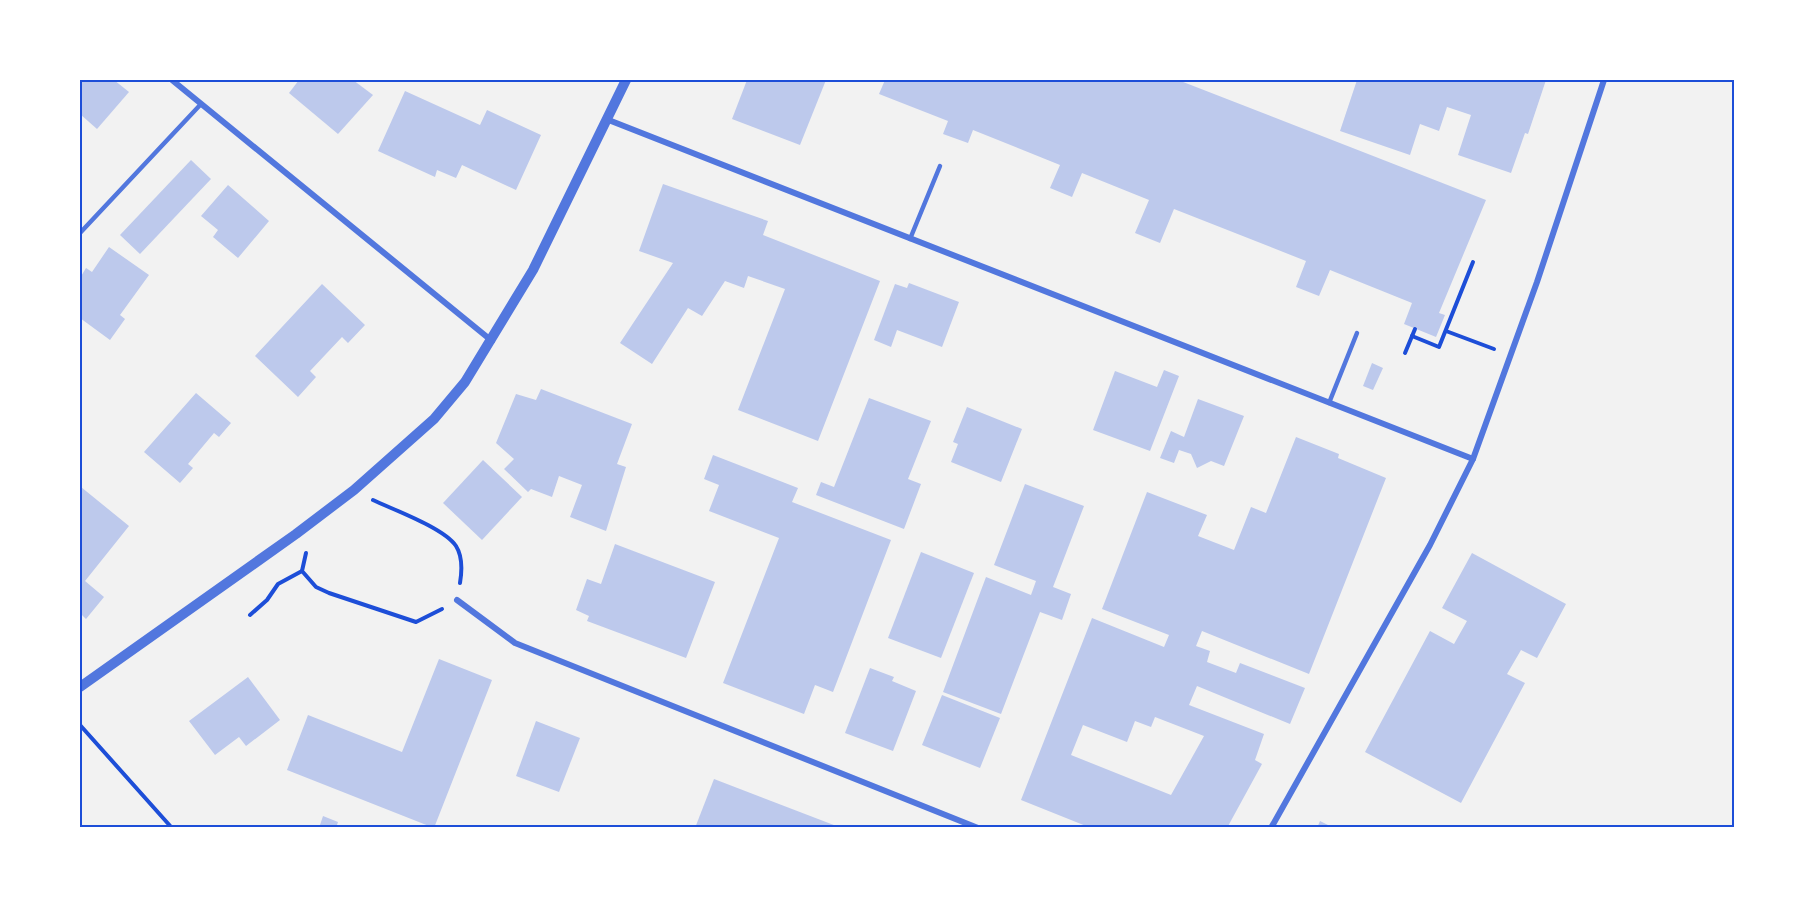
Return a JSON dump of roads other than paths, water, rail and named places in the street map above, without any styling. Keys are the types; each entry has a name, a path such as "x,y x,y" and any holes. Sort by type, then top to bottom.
{"street":[{"path":"172,80 492,341"},
{"path":"80,687 296,534 354,490 434,419 465,382 492,341 533,270 626,80"},
{"path":"1271,828 1430,545 1473,459 1512,356 1604,80"},
{"path":"606,119 1473,459"},
{"path":"457,600 515,644 978,828"}],"lane":[{"path":"80,233 201,104"},
{"path":"910,239 940,165"},
{"path":"1329,403 1357,333"}]}
